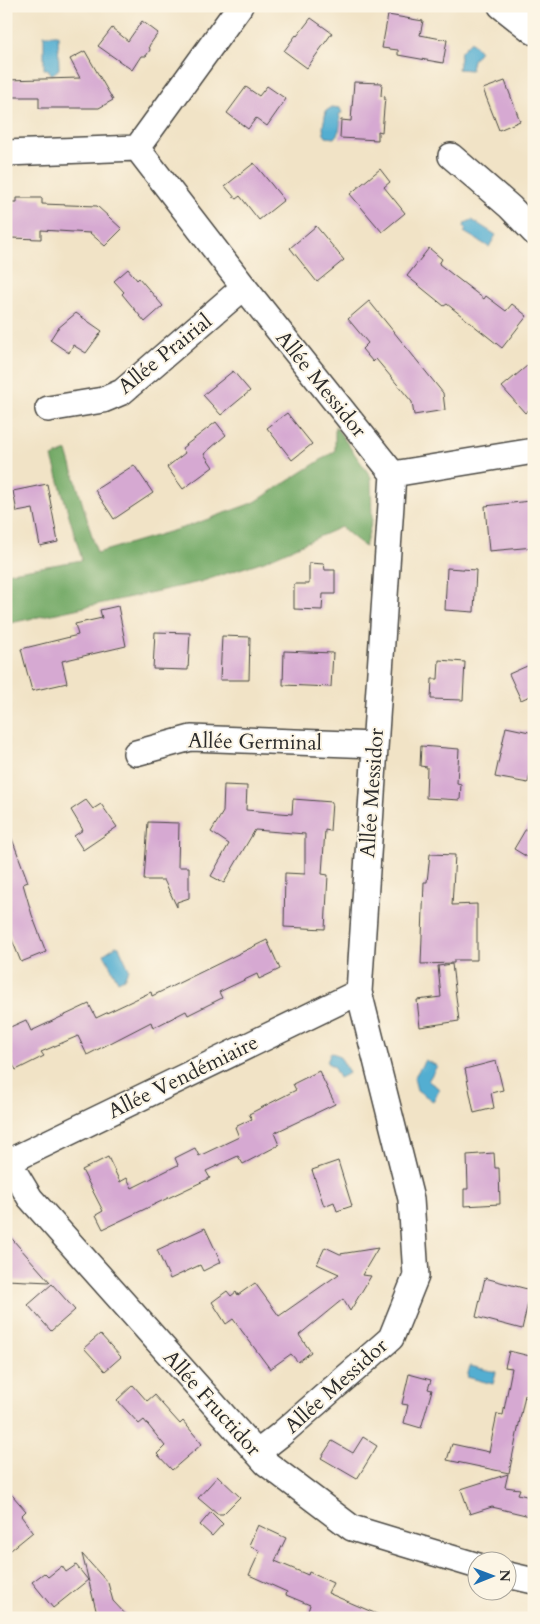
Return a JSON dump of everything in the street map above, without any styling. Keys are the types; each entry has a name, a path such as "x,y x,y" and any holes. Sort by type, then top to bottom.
{"street":[{"path":"6,153 138,148 240,6"},
{"path":"501,6 534,32"},
{"name":"Allée Messidor","path":"138,148 244,287 393,474 359,992 411,1199 416,1276 391,1338 257,1453"},
{"path":"451,156 510,207 534,232"},
{"name":"Allée Prairial","path":"48,409 103,400 122,392 244,287"},
{"path":"393,474 534,452"},
{"name":"Allée Germinal","path":"136,753 191,738 375,746"},
{"name":"Allée Vendémiaire","path":"7,1160 359,992"},
{"name":"Allée Fructidor","path":"7,1160 30,1198 266,1463 352,1528 468,1563"},
{"path":"518,1577 534,1581"}],"green space":[{"path":"335,426 371,477 372,520 365,547 341,527 264,561 200,582 6,624 6,573 82,560 52,457 67,451 97,553 189,526 255,502 335,451"}],"water":[{"path":"44,35 58,35 59,69 53,74 50,74 48,69 44,69"},
{"path":"471,41 480,51 473,60 471,70 458,69 461,51"},
{"path":"332,107 340,108 342,113 339,114 340,127 334,138 326,137 323,128 326,111"},
{"path":"472,220 496,235 489,247 464,232 466,230 464,227 465,223"},
{"path":"116,946 119,947 129,969 124,978 118,981 104,954"},
{"path":"330,1053 340,1057 349,1073 339,1078 333,1066 327,1063"},
{"path":"425,1060 437,1066 428,1081 440,1089 433,1101 417,1090 414,1078"},
{"path":"470,1366 496,1372 493,1384 467,1377"}],"building":[{"path":"388,15 423,21 420,35 447,40 443,63 398,55 398,50 382,48"},
{"path":"311,18 332,33 307,68 284,51"},
{"path":"142,21 158,33 149,46 150,50 146,56 141,56 132,70 98,46 112,28 128,41"},
{"path":"85,51 113,100 99,108 39,108 39,97 6,97 6,80 80,78 70,59"},
{"path":"505,81 520,121 499,130 483,89"},
{"path":"354,82 382,83 381,96 385,97 382,132 378,131 378,140 340,138 341,120 351,121"},
{"path":"267,86 286,99 267,126 256,118 248,129 227,113 246,87 259,96"},
{"path":"254,163 284,200 259,220 240,196 236,199 225,186"},
{"path":"380,169 390,182 384,187 405,213 382,232 350,194"},
{"path":"17,198 42,198 42,204 97,206 122,229 105,246 90,233 41,230 41,239 10,238 10,230 6,230 6,202 17,202"},
{"path":"316,226 344,260 317,282 290,248"},
{"path":"429,248 442,259 439,264 484,299 486,296 506,311 512,304 527,316 502,348 447,304 444,306 407,276"},
{"path":"128,269 137,280 139,278 163,306 145,322 114,281"},
{"path":"369,301 443,393 445,410 414,415 412,402 376,359 373,362 362,349 368,343 348,319"},
{"path":"76,313 102,331 86,353 73,345 69,353 50,340 57,329"},
{"path":"534,360 534,405 525,413 502,387"},
{"path":"233,371 250,391 221,415 203,395"},
{"path":"287,413 312,444 292,460 267,428"},
{"path":"216,422 226,435 204,454 213,467 183,489 167,467 185,453 182,448"},
{"path":"134,465 153,493 114,519 95,490"},
{"path":"47,484 58,542 40,546 33,509 17,512 13,491"},
{"path":"530,501 534,547 489,551 485,506"},
{"path":"309,563 324,564 325,570 335,570 335,594 323,594 322,610 294,609 294,584 309,584"},
{"path":"447,568 476,570 474,612 445,610"},
{"path":"118,606 126,646 62,661 67,683 32,691 21,649 78,635 75,624 102,618 100,610"},
{"path":"155,632 190,633 188,670 153,669"},
{"path":"222,636 250,637 249,680 220,680"},
{"path":"284,651 333,653 331,687 283,685"},
{"path":"439,660 465,662 463,700 431,699 432,679 438,679"},
{"path":"534,663 534,694 521,700 509,674"},
{"path":"506,727 534,733 534,755 528,783 495,777"},
{"path":"421,746 459,749 457,783 461,784 460,800 426,798 427,767 420,766"},
{"path":"224,785 247,786 246,810 292,814 293,799 332,802 330,831 325,830 322,874 328,875 325,929 284,927 285,873 305,874 305,834 255,830 224,883 211,876 229,844 211,832 223,812"},
{"path":"86,800 93,809 101,804 117,827 83,850 74,836 83,830 71,810"},
{"path":"534,815 534,861 514,849"},
{"path":"148,822 179,823 178,867 189,867 189,898 177,902 177,907 164,880 144,880"},
{"path":"6,828 8,828 28,882 23,884 46,952 21,962 6,925"},
{"path":"430,854 455,855 452,905 477,904 477,960 454,960 454,963 421,964 424,882 427,882"},
{"path":"267,940 280,969 259,979 257,974 219,992 222,998 188,1015 186,1011 153,1028 151,1022 87,1055 78,1036 41,1052 44,1056 16,1070 7,1054 11,1052 6,1041 6,1029 26,1020 31,1031 89,1004 96,1018 151,992 152,996"},
{"path":"452,964 459,1021 420,1027 417,1000 441,997 438,966"},
{"path":"496,1061 503,1090 491,1093 494,1108 474,1113 465,1069"},
{"path":"319,1071 335,1104 274,1133 279,1145 243,1164 238,1156 206,1171 210,1178 103,1229 96,1215 103,1211 82,1170 108,1157 120,1182 127,1178 132,1188 178,1165 175,1158 195,1148 199,1156 239,1137 235,1127 252,1119 249,1114 296,1090 293,1084"},
{"path":"494,1153 495,1168 499,1168 500,1204 464,1206 464,1189 468,1189 467,1155"},
{"path":"338,1161 352,1206 337,1211 334,1202 324,1206 312,1170"},
{"path":"205,1228 221,1262 203,1271 200,1265 170,1279 157,1250"},
{"path":"6,1232 50,1282 6,1280"},
{"path":"325,1247 340,1254 378,1248 362,1275 371,1276 350,1311 343,1299 299,1335 311,1352 298,1362 291,1354 270,1369 233,1319 226,1324 212,1302 227,1291 231,1296 236,1292 238,1295 255,1283 279,1316 339,1274 317,1264"},
{"path":"485,1278 531,1290 522,1329 476,1317"},
{"path":"52,1284 75,1310 51,1331 28,1305"},
{"path":"100,1334 121,1357 105,1371 84,1348"},
{"path":"509,1351 534,1357 534,1397 525,1395 509,1473 447,1460 452,1444 489,1452 497,1414 503,1415 512,1368 505,1367"},
{"path":"409,1374 431,1380 428,1389 432,1390 421,1428 404,1423 408,1405 402,1404"},
{"path":"133,1385 147,1401 154,1395 180,1424 183,1421 202,1444 172,1470 157,1454 165,1446 144,1420 139,1424 117,1400"},
{"path":"363,1437 377,1446 357,1479 321,1458 332,1441 353,1453"},
{"path":"508,1474 505,1487 520,1489 518,1494 534,1498 534,1517 492,1507 470,1514 461,1489"},
{"path":"218,1476 240,1497 223,1514 217,1514 198,1498"},
{"path":"6,1488 26,1511 21,1516 33,1532 6,1554"},
{"path":"211,1512 223,1524 212,1536 200,1525"},
{"path":"258,1525 286,1538 275,1561 308,1575 309,1572 333,1583 328,1593 386,1618 324,1618 308,1611 310,1605 286,1595 287,1592 249,1575 260,1551 249,1545"},
{"path":"82,1554 108,1583 113,1601 129,1618 98,1618"},
{"path":"76,1565 88,1580 53,1608 32,1582 44,1573 48,1577 62,1566 66,1572"}]}
